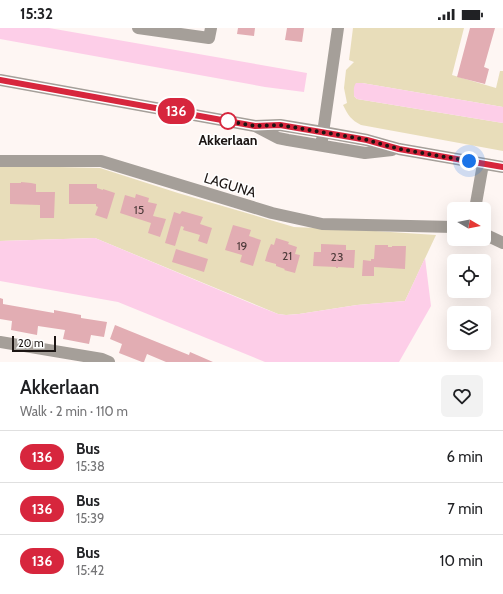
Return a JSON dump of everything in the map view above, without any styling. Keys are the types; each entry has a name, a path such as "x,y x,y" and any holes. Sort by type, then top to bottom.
{"street":[{"path":"138,28 209,38 211,28"},
{"path":"321,146 338,28"},
{"path":"0,80 255,126 280,125 323,132 367,140 399,149 503,167"},
{"path":"255,126 278,138 321,146 365,153 399,149"},
{"name":"LAGUNA","path":"0,161 101,161 272,213 322,224 447,227"},
{"path":"476,202 483,164"},
{"path":"491,237 503,243"},
{"path":"0,342 102,359 109,362"}],"shaded area":[{"path":"0,28 49,28 307,73 304,92 265,87 0,39"},
{"path":"353,28 464,28 452,75 496,88 500,71 503,71 503,107 362,83 354,96 357,99 503,123 503,151 361,125 352,119 343,105 347,103 344,88 346,70 354,62 349,60"},
{"path":"356,83 503,107 503,123 357,99 354,96 354,88"},
{"path":"0,167 100,168 178,193 294,227 436,235 405,301 357,305 299,314 278,314 95,238 0,241"},
{"path":"95,238 255,305 278,314 286,315 357,305 405,301 425,258 431,306 399,362 265,362 118,302 0,281 0,241"}],"building":[{"path":"238,28 255,28 254,36 237,34"},
{"path":"287,28 304,28 302,42 285,40"},
{"path":"470,28 495,28 484,67 489,69 485,84 457,77"},
{"path":"21,182 36,184 36,192 55,192 54,218 40,218 40,205 10,204 10,183"},
{"path":"69,184 97,184 97,188 115,193 107,219 95,215 98,207 96,204 69,204"},
{"path":"136,194 149,198 148,202 157,204 153,216 166,219 160,237 148,233 151,223 120,213 125,195 135,198"},
{"path":"182,211 203,217 200,224 212,228 207,244 198,241 200,235 183,230 184,227 181,226 175,246 165,243 174,212 180,214"},
{"path":"233,225 251,230 249,236 261,240 253,266 240,262 242,255 225,250"},
{"path":"276,238 289,242 288,244 297,247 295,254 300,255 295,273 284,270 285,269 276,266 276,264 265,261 271,244 274,245"},
{"path":"321,244 346,245 346,250 355,250 354,268 313,266 314,252 321,252"},
{"path":"375,245 388,245 388,247 406,246 405,269 374,267 374,276 362,276 363,260 371,261 371,259 374,259"},
{"path":"176,249 208,259 204,272 172,262"},
{"path":"0,298 3,299 3,304 54,313 54,310 81,315 81,318 107,322 104,337 91,335 89,344 63,339 65,330 38,326 37,335 11,330 12,321 0,319"},
{"path":"115,325 189,355 190,352 213,362 166,362 147,354 144,362 142,362 119,353 122,344 110,339"}],"bus line":[{"name":"136","path":"0,80 255,126 280,125 356,138 399,149 503,167"}],"place":[{"name":"Akkerlaan","path":"228,121"}],"route":[{"path":"228,121 226,121 255,126 280,125 367,140 399,149 469,161"}]}
